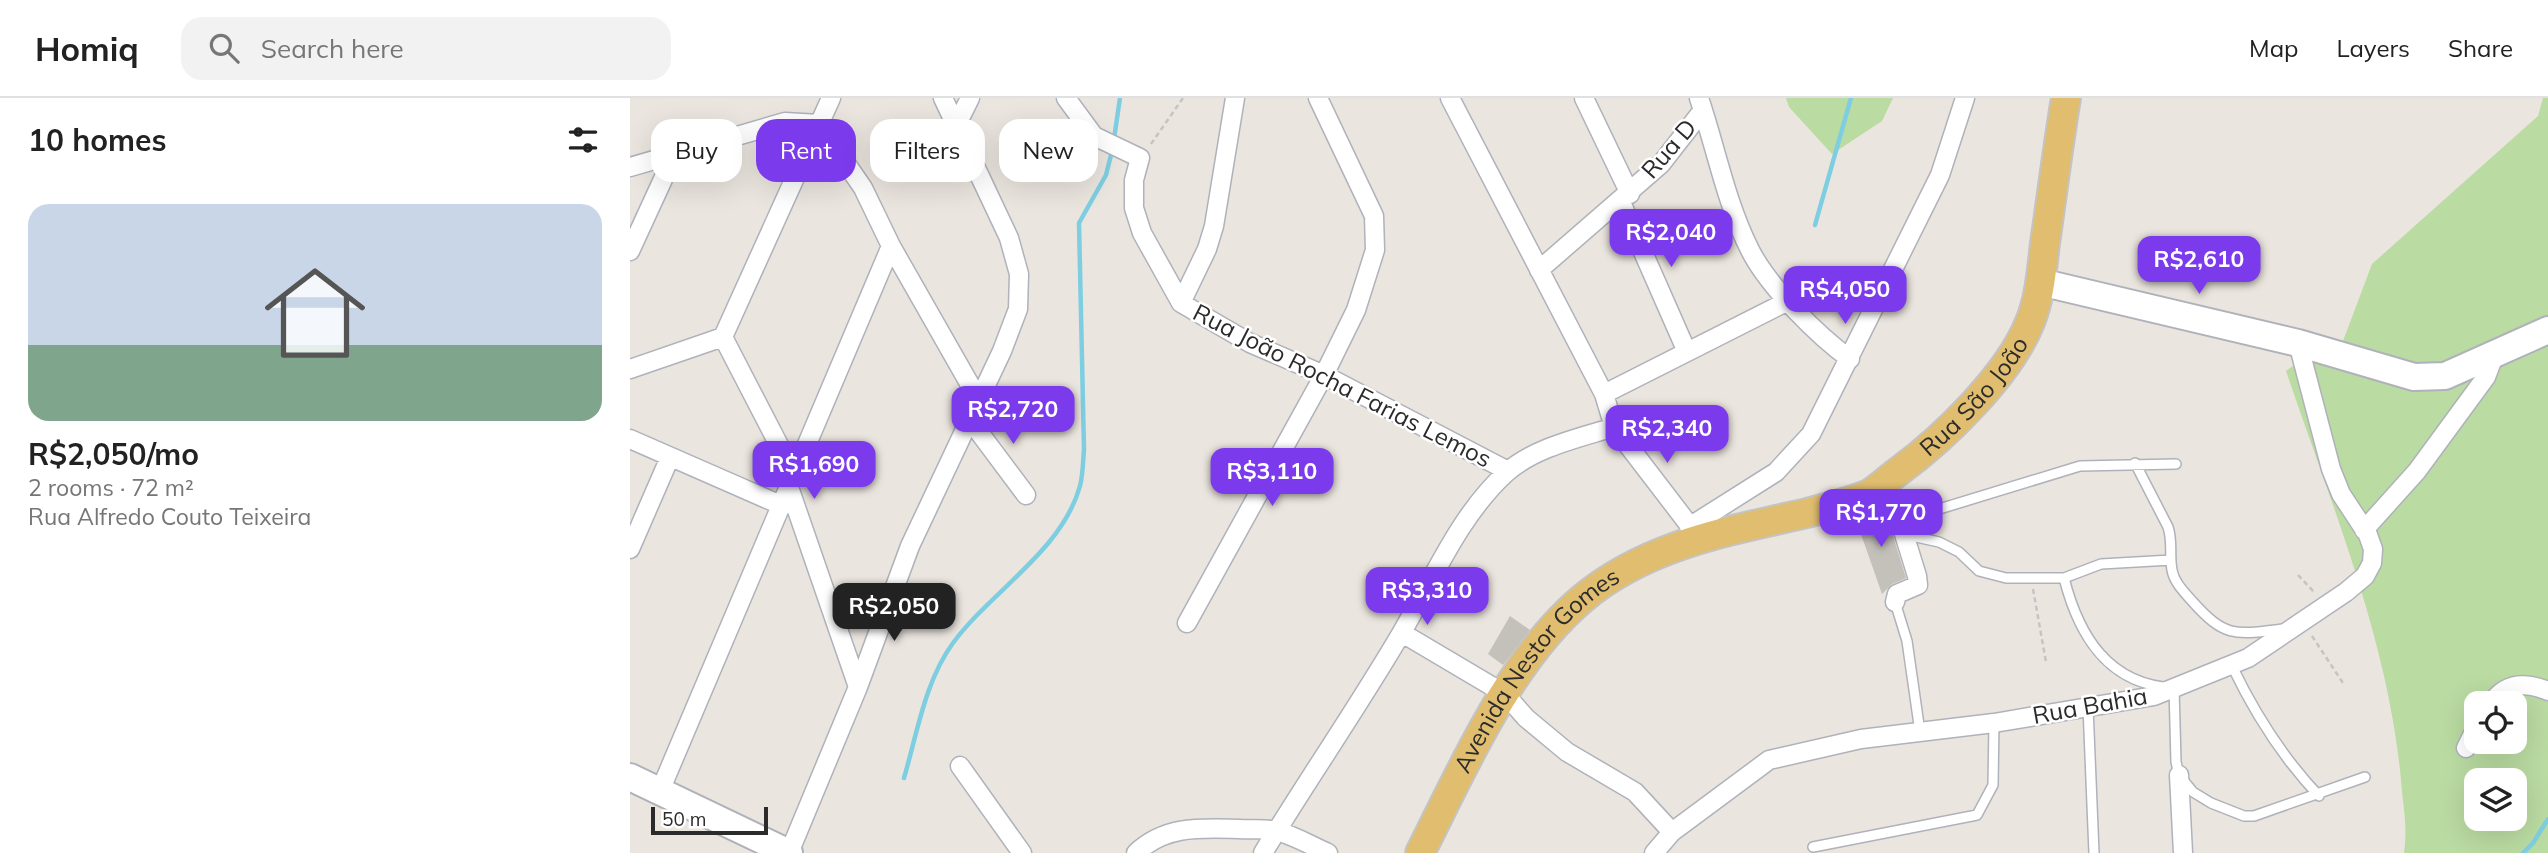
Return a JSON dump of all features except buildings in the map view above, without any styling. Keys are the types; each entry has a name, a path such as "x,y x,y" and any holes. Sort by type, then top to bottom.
{"main road":[{"name":"Rua São João","path":"1695,533 1807,513 1875,491 1966,414 2022,338 2031,321 2040,282 2066,98"},
{"name":"Avenida Nestor Gomes","path":"1421,853 1505,694 1545,637 1582,599 1631,566 1695,533"}],"street":[{"path":"820,119 831,98"},
{"path":"943,98 954,119"},
{"path":"960,119 970,98"},
{"path":"1066,98 1094,136 1140,158"},
{"path":"1181,303 1207,249 1214,226 1235,98"},
{"path":"1187,623 1324,375 1356,310 1369,271 1376,233 1367,198 1318,98"},
{"path":"1450,98 1604,394 1614,426 1695,533 1776,472 1811,434 1940,175 1965,98"},
{"path":"1584,98 1687,352"},
{"path":"1701,104 1746,242 1757,262 1824,340 1850,359"},
{"name":"Rua D","path":"1539,270 1625,198 1673,152 1701,104"},
{"name":"Rua João Rocha Farias Lemos","path":"1140,158 1133,180 1134,208 1142,233 1181,303 1250,342 1324,375 1508,471"},
{"path":"630,167 651,160"},
{"path":"856,178 891,246 978,397"},
{"path":"630,251 662,182"},
{"path":"630,369 723,337 792,182"},
{"path":"630,777 789,853 858,687 909,546 1002,351 1018,309 1021,292 1009,238 983,182"},
{"path":"660,791 891,246"},
{"path":"2040,282 2298,344 2414,377 2445,376 2548,330"},
{"path":"1604,394 1788,301"},
{"path":"723,337 783,453 786,498 858,687"},
{"name":"Rua Bahia","path":"1654,853 1672,832 1769,760 1861,738 1994,723 2135,701 2232,666 2326,605 2365,576 2372,563 2373,549 2342,494 2332,469 2298,344"},
{"path":"2364,530 2417,471 2486,377 2494,356"},
{"path":"970,420 1026,495"},
{"path":"1263,853 1402,633 1471,516 1508,471 1564,442 1614,426"},
{"path":"630,439 670,457 786,498"},
{"path":"630,549 670,457"},
{"path":"1875,491 1903,528 1918,585 1897,594 1895,602"},
{"path":"1402,633 1505,694 1526,718 1567,751 1635,792 1672,832"},
{"path":"2502,691 2516,685 2548,691"},
{"path":"960,766 1022,853"},
{"path":"2179,775 2183,853"},
{"path":"1136,853 1150,841 1185,829 1276,831 1328,853"}],"lane":[{"path":"2135,463 2172,537 2171,560 2177,583 2218,628 2245,632 2296,625"},
{"path":"1903,528 2080,466 2176,464"},
{"path":"1903,528 1959,552 1979,571 2006,578 2064,578 2101,564 2171,560"},
{"path":"2064,578 2072,609 2108,664 2150,687 2174,688 2176,762 2179,775 2193,792 2211,803 2244,816 2254,817 2319,796 2365,777"},
{"path":"1895,602 1907,641 1920,732"},
{"path":"2232,666 2268,733 2295,771 2319,796"},
{"path":"2088,707 2094,853"},
{"path":"1813,847 1977,815 1993,785 1994,723"}],"path":[{"path":"1140,158 1183,98"},
{"path":"2298,575 2326,605"},
{"path":"2031,579 2046,662"},
{"path":"2296,625 2343,683"}],"green space":[{"path":"1786,98 1893,98 1882,121 1832,154 1789,107"},
{"path":"2543,98 2548,98 2548,853 2404,853 2405,824 2401,780 2384,675 2356,573 2286,371 2313,351 2337,357 2372,264 2538,116"}],"waterway":[{"path":"1114,139 1120,98"},
{"path":"1815,225 1851,98"},
{"path":"904,778 923,708 943,658 969,624 1042,551 1058,531 1080,486 1084,449 1079,223 1106,175 1112,151"},
{"path":"2523,853 2533,843 2548,819"}]}
